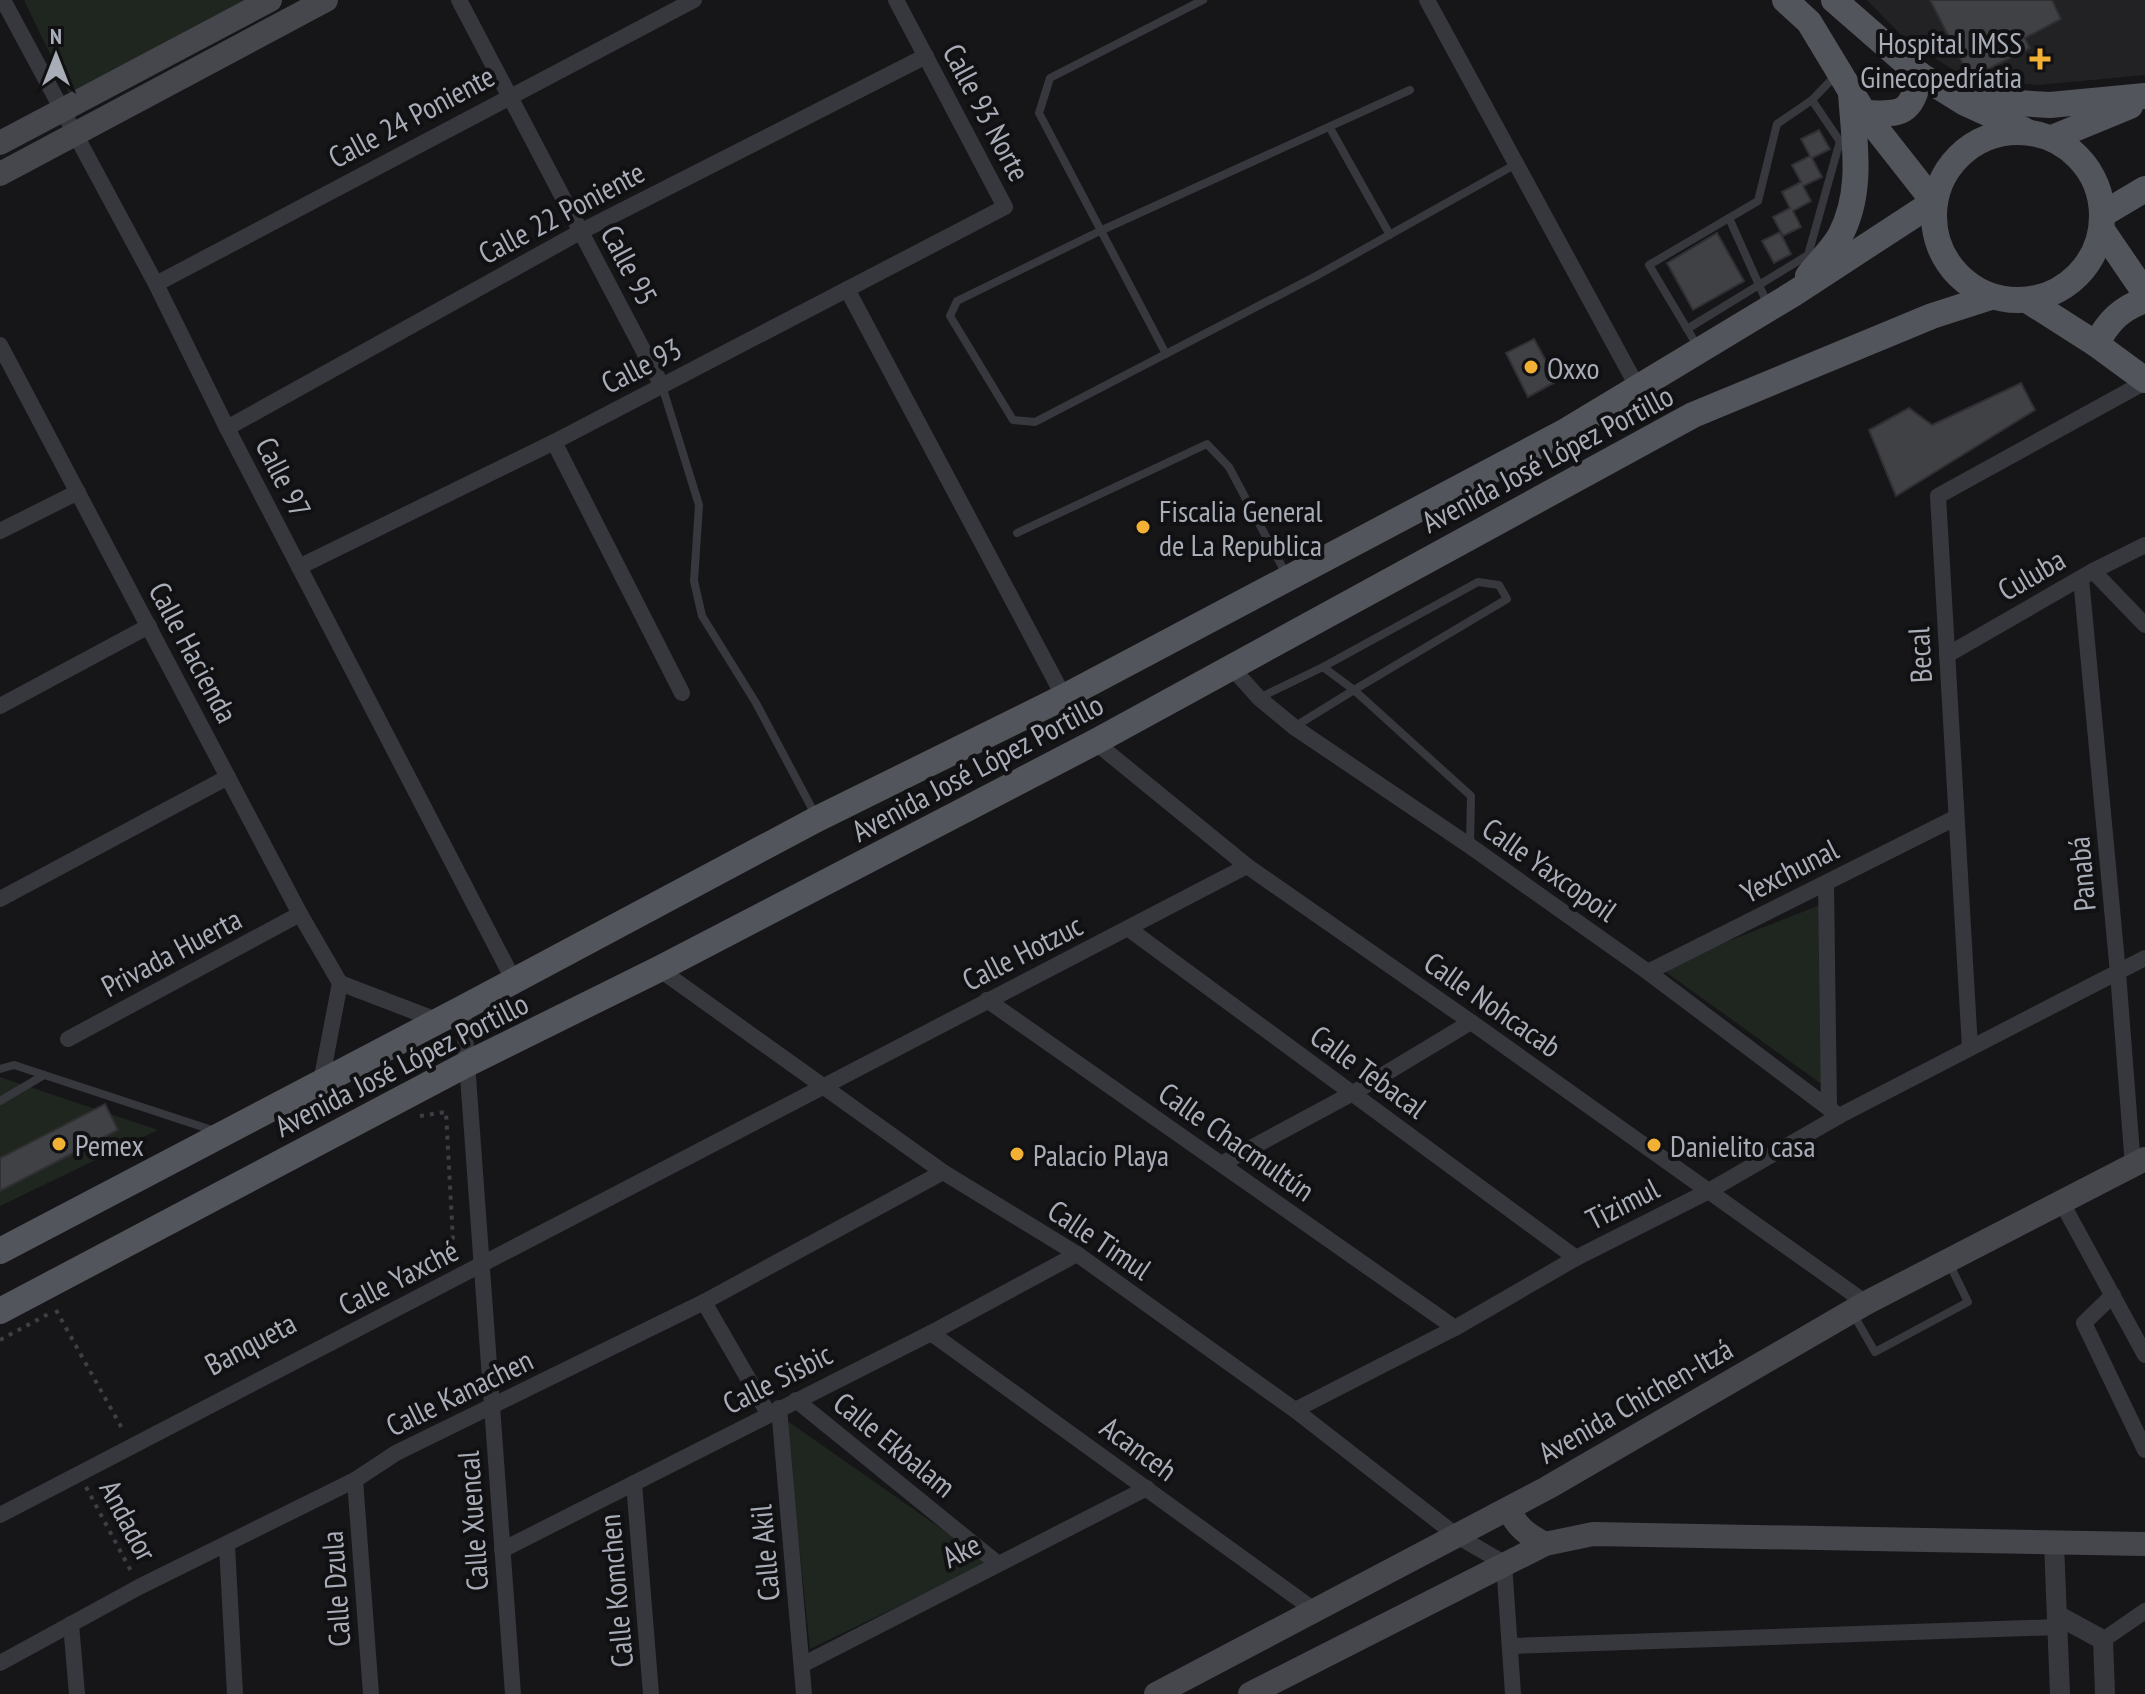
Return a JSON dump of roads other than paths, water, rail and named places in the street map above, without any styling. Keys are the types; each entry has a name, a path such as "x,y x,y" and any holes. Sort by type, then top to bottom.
{"main road":[{"path":"0,143 270,0"},
{"path":"0,174 326,0"},
{"path":"1785,0 1809,22 1864,113 1934,202"},
{"path":"1842,5 1929,81 1965,103 2040,135 2079,156 2096,183 2103,222 2145,293"},
{"path":"1793,294 1813,259 1839,238 1855,188 1856,166 1845,80"},
{"path":"1864,113 1884,114 1906,109 1929,81"},
{"path":"1929,81 2017,103 2145,98"},
{"path":"2145,98 2040,135 1995,134 1966,148 1945,172 1934,202 1935,235 1950,267 1968,285 1991,297 2027,300 2062,289 2088,264 2103,222 2145,189"},
{"name":"Avenida José López Portillo","path":"0,1251 817,819 1064,697 1566,431 1638,388 1693,339 1764,297 1793,294 1934,202"},
{"name":"Avenida José López Portillo","path":"0,1311 467,1064 659,969 1095,742 1693,415 1932,316 1991,297"},
{"path":"2027,300 2096,344 2145,381"},
{"path":"2096,344 2109,322 2127,306 2145,300"},
{"name":"Avenida Chichen-Itzá","path":"1156,1694 1509,1509 1859,1308 2139,1162"},
{"path":"1509,1509 1514,1521 1527,1535 1545,1544"},
{"path":"1250,1694 1504,1563 1545,1544 1593,1534 2145,1544"}],"street":[{"name":"Calle 97","path":"3,0 156,284 227,428 514,981"},
{"name":"Calle 95","path":"459,0 662,386"},
{"name":"Calle 24 Poniente","path":"156,284 694,0"},
{"name":"Calle 93 Norte","path":"896,0 1005,207"},
{"path":"1427,0 1638,388"},
{"name":"Calle 22 Poniente","path":"227,428 580,232 926,56"},
{"name":"Calle 93","path":"299,567 554,442 1005,207"},
{"path":"847,289 1064,697"},
{"name":"Calle Hacienda","path":"0,346 300,914 340,983"},
{"name":"Becal","path":"1970,1048 1938,496 2145,381"},
{"path":"554,442 682,693"},
{"path":"0,531 78,492"},
{"name":"Culuba","path":"1947,655 2087,574 2145,545"},
{"path":"2087,574 2145,625"},
{"name":"Panabá","path":"2087,574 2118,973 2139,1162"},
{"path":"0,706 149,626"},
{"name":"Calle Yaxcopoil","path":"1231,667 1259,698 1294,727 1648,972 1834,1112"},
{"name":"Calle Nohcacab","path":"1095,742 1247,866 1707,1192 1859,1308"},
{"path":"0,899 228,777"},
{"name":"Yexchunal","path":"1648,972 1955,818"},
{"name":"Calle Hotzuc","path":"821,1086 1247,866"},
{"path":"1826,884 1834,1112"},
{"name":"Privada Huerta","path":"68,1039 300,914"},
{"name":"Calle Tebacal","path":"1129,929 1576,1258"},
{"name":"Tizimul","path":"1295,1410 1455,1328 1576,1258 1707,1192 1834,1112 1970,1048 2145,958"},
{"name":"Calle Timul","path":"659,969 943,1172 1077,1254 1295,1410 1457,1536 1504,1563"},
{"path":"321,1082 340,983 439,1021"},
{"name":"Calle Chacmultún","path":"987,1000 1455,1328"},
{"name":"Calle Xuencal","path":"463,1008 513,1694"},
{"path":"1221,1164 1353,1093 1471,1022"},
{"name":"Calle Yaxché","path":"0,1515 821,1086"},
{"name":"Calle Kanachen","path":"0,1663 139,1587 355,1480 396,1453 704,1302 943,1172"},
{"path":"2062,1203 2145,1355"},
{"name":"Calle Sisbic","path":"502,1550 931,1333 1077,1254"},
{"path":"2113,1295 2084,1323 2145,1450"},
{"path":"704,1302 774,1410"},
{"name":"Acanceh","path":"931,1333 1314,1610"},
{"name":"Calle Ekbalam","path":"796,1400 997,1563"},
{"name":"Calle Akil","path":"774,1410 804,1694"},
{"name":"Calle Dzula","path":"355,1480 371,1694"},
{"name":"Calle Komchen","path":"634,1483 651,1694"},
{"name":"Ake","path":"802,1665 1147,1488"},
{"path":"2054,1543 2060,1694"},
{"path":"227,1546 235,1694"},
{"path":"1504,1563 1513,1694"},
{"path":"2103,1640 2145,1611"},
{"path":"1510,1646 2058,1621 2103,1640"},
{"path":"71,1624 77,1694"},
{"path":"2103,1640 2105,1694"}],"lane":[{"path":"1166,354 1039,113 1050,78 1203,0"},
{"path":"1693,339 1649,265 1758,201 1777,124 1845,80"},
{"path":"1410,90 1100,231 957,301 950,316 1013,420 1035,422 1316,276 1516,164"},
{"path":"1812,100 1856,166"},
{"path":"1330,128 1390,235"},
{"path":"1729,218 1764,297 1813,259 1840,141"},
{"path":"662,386 699,505 694,581 702,616 756,703 803,787 817,819"},
{"path":"1017,533 1207,444 1229,467 1288,578"},
{"path":"1259,698 1323,667 1478,582 1499,585 1507,599 1294,727"},
{"path":"1323,667 1354,690 1471,796 1470,846"},
{"path":"0,1069 14,1065 223,1133"},
{"path":"0,1101 44,1075"},
{"path":"1859,1308 1875,1352 1968,1302 1948,1261"}],"place":[{"name":"Hospital IMSS Ginecopedríatia","path":"2040,59"},
{"name":"Oxxo","path":"1531,367"},
{"name":"Fiscalia General de La Republica","path":"1143,527"},
{"name":"Pemex","path":"59,1144"},
{"name":"Danielito casa","path":"1654,1145"},
{"name":"Palacio Playa","path":"1017,1154"}]}
